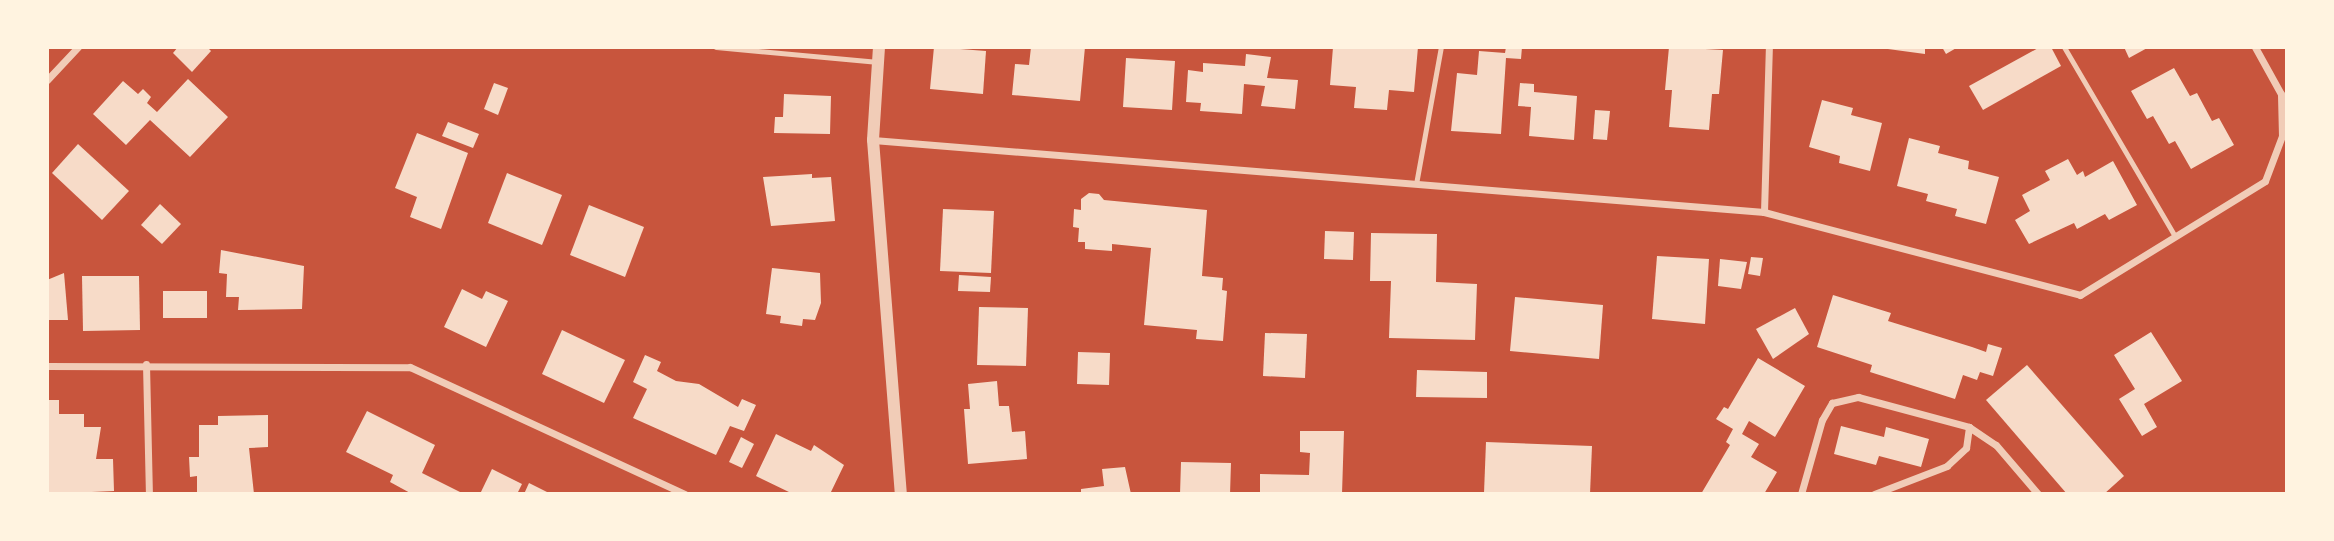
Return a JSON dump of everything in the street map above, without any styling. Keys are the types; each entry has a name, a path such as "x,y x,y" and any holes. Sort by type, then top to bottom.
{"street":[{"path":"47,80 78,47"},
{"path":"879,47 873,140 901,494"},
{"path":"1764,212 1769,47"},
{"path":"873,140 1764,212 2080,295 2265,181 2282,136 2281,94 2255,47"},
{"path":"47,366 146,364 410,367 685,494"},
{"path":"146,364 149,494"},
{"path":"1801,494 1822,420 1832,403 1858,397 1969,427 1996,445 2038,494"},
{"path":"1874,494 1947,466 1966,448 1969,427"}],"lane":[{"path":"716,47 878,62"},
{"path":"1416,184 1441,47"},
{"path":"2064,47 2175,236"}],"building":[{"path":"178,47 207,47 211,51 192,72 173,53"},
{"path":"934,47 986,51 983,94 930,89"},
{"path":"1031,47 1085,47 1080,101 1012,95 1015,64 1029,65"},
{"path":"1333,47 1418,47 1414,92 1389,90 1387,110 1354,108 1356,87 1330,85"},
{"path":"1506,47 1522,47 1521,59 1506,58 1501,134 1451,131 1457,73 1477,75 1479,51 1505,53"},
{"path":"1669,47 1723,50 1719,94 1712,94 1709,130 1669,127 1672,90 1665,90"},
{"path":"1873,47 1925,47 1925,54"},
{"path":"1942,47 1958,47 1946,54"},
{"path":"2040,47 2051,47 2061,66 1983,110 1969,86"},
{"path":"2124,47 2149,47 2129,58"},
{"path":"1246,54 1271,57 1267,78 1298,80 1295,109 1261,106 1265,86 1244,84 1242,114 1200,111 1201,103 1186,102 1188,70 1203,72 1203,63 1245,66"},
{"path":"1126,58 1175,61 1172,110 1123,107"},
{"path":"2174,68 2190,96 2197,93 2212,121 2219,118 2234,145 2191,169 2175,141 2169,144 2153,116 2147,119 2131,91"},
{"path":"188,79 228,117 190,157 150,120 126,145 93,114 123,81 138,94 143,89 151,97 147,103 157,112"},
{"path":"494,83 508,88 498,115 484,109"},
{"path":"1520,83 1534,84 1534,92 1577,96 1574,140 1529,136 1531,107 1518,106"},
{"path":"784,94 831,96 830,134 774,133 775,117 783,117"},
{"path":"1822,100 1853,108 1851,115 1882,123 1870,171 1839,163 1840,156 1809,147"},
{"path":"1595,110 1610,111 1607,140 1593,139"},
{"path":"448,122 479,134 473,148 442,136"},
{"path":"417,133 468,153 441,229 410,217 417,197 395,188"},
{"path":"1909,138 1940,146 1938,153 1969,161 1968,169 1999,177 1986,224 1955,216 1957,209 1926,201 1928,194 1897,186"},
{"path":"78,144 129,191 102,220 52,173"},
{"path":"2068,159 2077,175 2083,171 2085,177 2113,161 2137,205 2109,220 2105,214 2077,229 2074,223 2029,244 2015,220 2030,211 2022,195 2050,180 2045,171"},
{"path":"507,173 562,195 542,245 488,223"},
{"path":"812,174 812,178 831,177 835,221 771,226 763,177"},
{"path":"1089,193 1099,194 1104,200 1207,210 1202,276 1223,278 1222,290 1227,291 1223,341 1196,339 1197,330 1144,325 1151,248 1112,244 1112,251 1085,249 1085,242 1078,242 1079,228 1073,227 1074,209 1081,210 1081,199"},
{"path":"160,204 181,224 162,244 141,225"},
{"path":"589,205 644,227 625,277 570,255"},
{"path":"943,209 994,211 991,273 940,271"},
{"path":"1325,231 1354,232 1353,260 1324,259"},
{"path":"1371,233 1437,234 1436,282 1477,284 1475,340 1389,338 1391,281 1370,281"},
{"path":"221,250 304,266 302,309 238,310 239,297 226,297 227,274 219,273"},
{"path":"1657,256 1709,259 1705,324 1652,319"},
{"path":"1751,257 1763,258 1760,276 1748,274"},
{"path":"1720,259 1747,262 1741,289 1718,286"},
{"path":"772,268 820,273 821,303 815,320 803,319 802,326 780,323 781,316 766,314"},
{"path":"64,273 68,320 47,320 47,280"},
{"path":"959,275 991,277 990,292 958,291"},
{"path":"82,276 139,276 140,330 83,331"},
{"path":"462,289 482,299 486,291 508,301 486,347 444,327"},
{"path":"163,291 207,291 207,318 163,318"},
{"path":"1833,295 1891,313 1888,321 1986,352 1988,344 2002,348 1993,376 1980,372 1977,380 1963,375 1955,399 1870,372 1872,365 1817,347"},
{"path":"1515,297 1603,305 1599,359 1510,351"},
{"path":"979,307 1028,308 1026,366 977,365"},
{"path":"1795,308 1809,334 1773,359 1756,329"},
{"path":"562,330 625,360 604,403 542,374"},
{"path":"2151,332 2182,381 2144,404 2157,427 2142,436 2119,399 2135,389 2114,355"},
{"path":"1265,333 1307,334 1305,378 1263,376"},
{"path":"1078,352 1110,353 1109,385 1077,384"},
{"path":"645,355 661,362 657,371 676,381 699,384 738,407 742,399 756,405 744,431 730,426 716,455 633,418 647,389 633,382"},
{"path":"1758,358 1805,386 1775,437 1749,421 1742,434 1759,444 1751,457 1777,472 1764,494 1701,494 1730,445 1726,442 1733,429 1716,419 1724,407 1728,409"},
{"path":"2027,365 2124,476 2104,494 2067,494 1986,400"},
{"path":"1417,370 1487,372 1487,398 1416,397"},
{"path":"997,381 999,406 1009,406 1012,432 1025,431 1027,459 968,464 964,409 970,409 968,384"},
{"path":"47,400 59,400 59,414 84,414 84,427 101,427 96,459 113,459 114,491 47,494"},
{"path":"367,411 435,445 422,473 464,494 412,494 390,482 393,475 346,452"},
{"path":"268,415 268,447 249,448 254,494 197,494 197,476 190,477 189,457 199,457 199,425 218,425 218,416"},
{"path":"1841,426 1884,437 1886,427 1929,439 1921,467 1879,456 1876,465 1834,454"},
{"path":"1300,431 1344,431 1342,494 1260,494 1260,474 1309,475 1310,453 1300,452"},
{"path":"776,434 811,451 814,445 844,465 830,494 791,493 756,476"},
{"path":"741,437 754,444 742,468 729,462"},
{"path":"1486,442 1592,446 1590,494 1484,493"},
{"path":"1181,462 1231,463 1230,494 1180,494"},
{"path":"1125,467 1131,494 1081,494 1081,489 1104,486 1102,469"},
{"path":"492,469 522,484 517,494 480,494"},
{"path":"529,483 551,494 524,494"}]}
